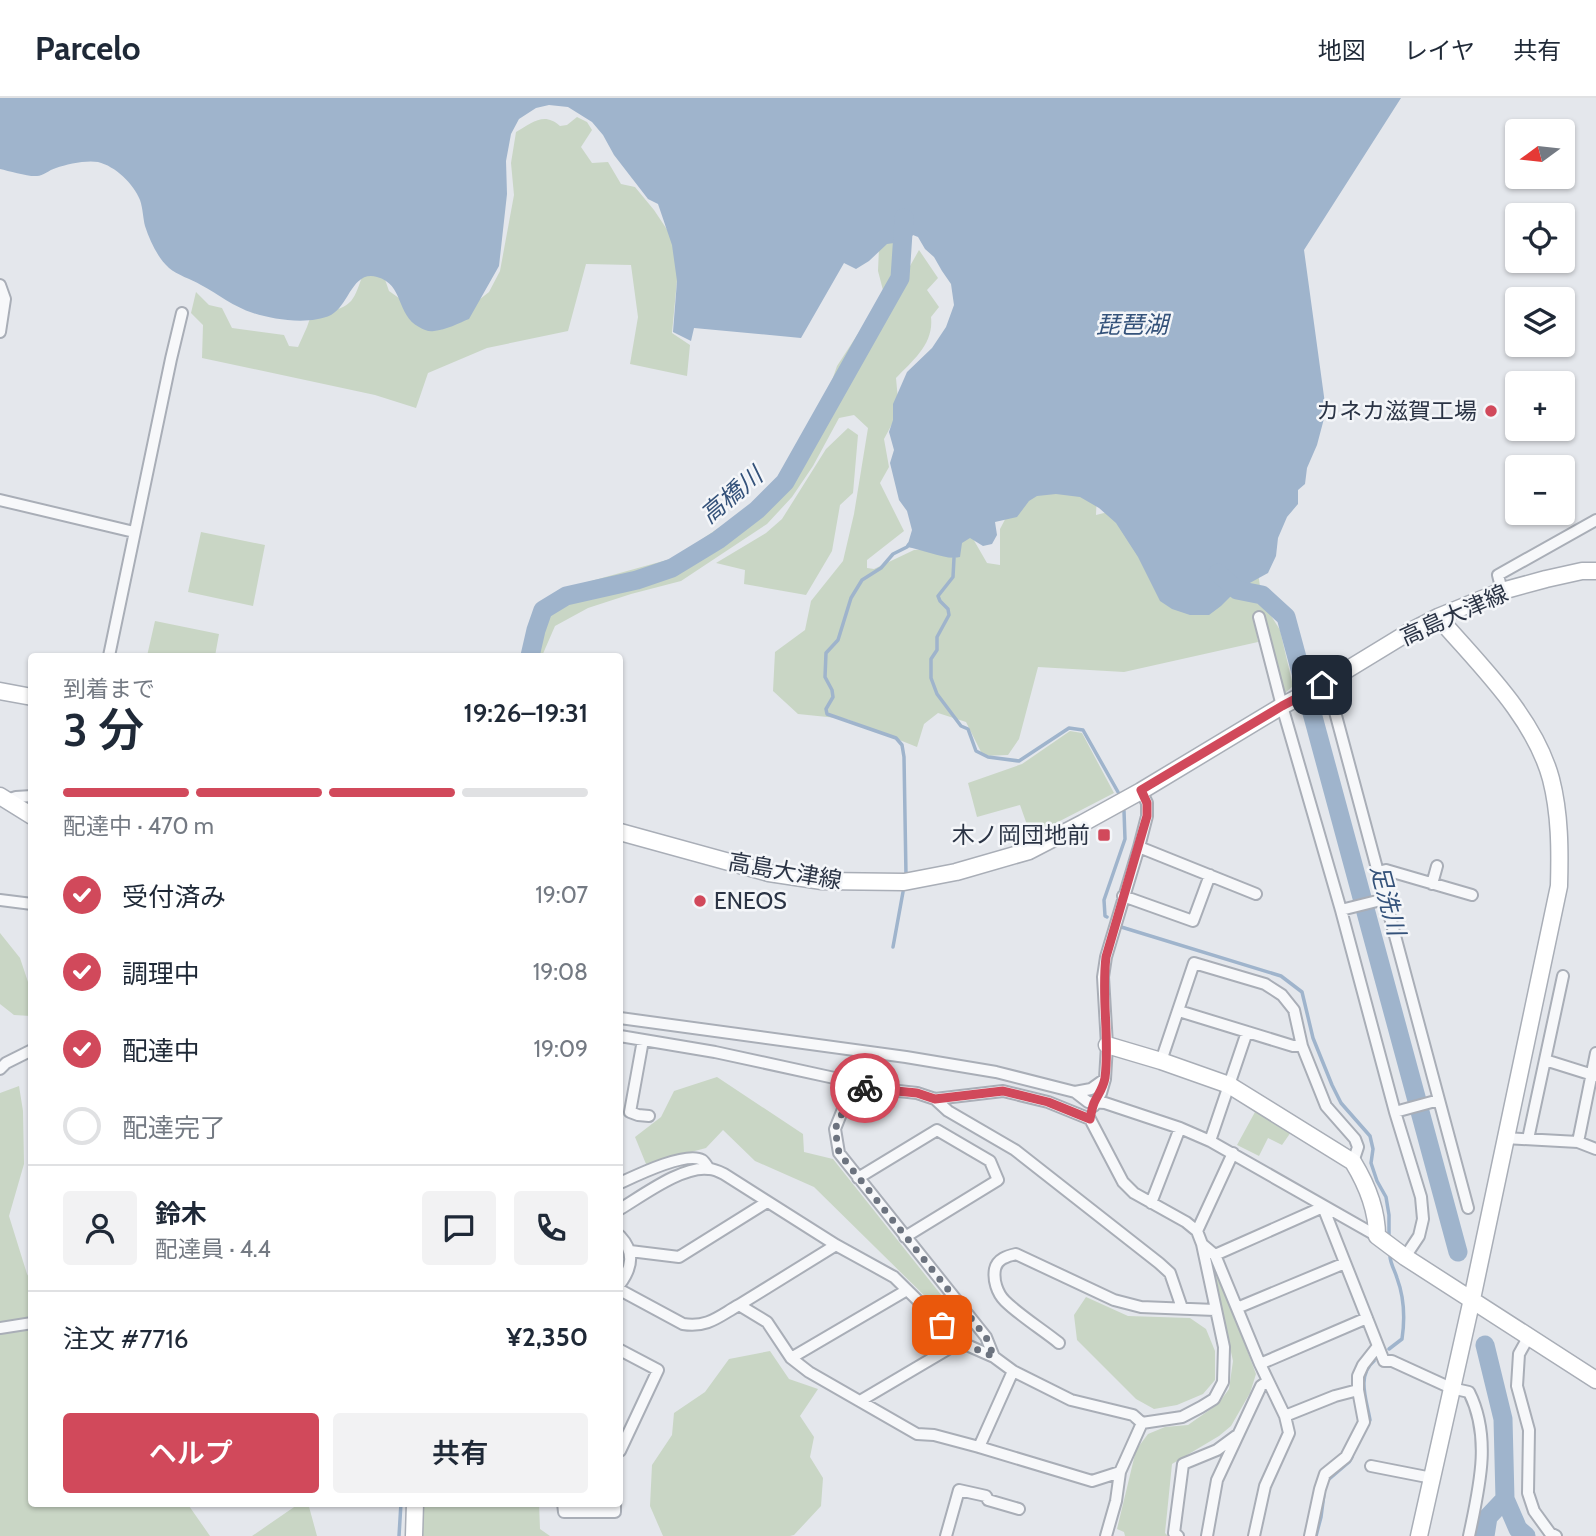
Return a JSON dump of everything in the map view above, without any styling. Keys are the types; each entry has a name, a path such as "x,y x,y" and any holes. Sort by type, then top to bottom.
{"street":[{"path":"0,285 5,299 0,332"},
{"path":"109,653 182,313"},
{"path":"0,500 134,531"},
{"path":"1502,591 1498,575 1596,520"},
{"name":"高島大津線","path":"623,833 769,873 822,881 904,882 956,872 1029,851 1141,790 1438,617 1502,591 1546,579 1596,570"},
{"path":"1259,617 1422,1196 1423,1219 1419,1236 1405,1257"},
{"path":"1419,1536 1559,886 1560,837 1557,814 1550,777 1532,732 1438,617"},
{"path":"1324,684 1378,872 1436,1101 1468,1208"},
{"path":"0,693 28,696"},
{"path":"1090,1119 1105,1079 1107,1045 1103,977 1106,957 1147,816 1147,803 1141,790"},
{"path":"3,798 28,796"},
{"path":"3,798 28,814"},
{"path":"1139,847 1256,894"},
{"path":"1432,884 1437,866"},
{"path":"1378,872 1386,870 1472,895"},
{"path":"1123,896 1193,921 1210,875"},
{"path":"1343,910 1384,899"},
{"path":"0,900 28,904"},
{"path":"1161,1061 1194,963 1265,984 1282,995 1294,1010 1302,1046 1326,1106 1355,1139 1358,1147 1353,1162"},
{"path":"1528,1139 1563,976"},
{"path":"1178,1011 1293,1046 1302,1046"},
{"path":"623,1018 996,1072 1075,1092 1088,1102 1105,1103 1180,1128 1233,1153 1377,1236 1405,1257 1596,1380"},
{"path":"1210,1141 1247,1032"},
{"path":"623,1036 715,1052 839,1079 862,1087 917,1093 935,1099 948,1111 1015,1150 1159,1263 1170,1273 1182,1308"},
{"path":"643,1040 630,1112 649,1116"},
{"path":"1107,1045 1229,1085 1353,1162 1374,1208 1377,1236"},
{"path":"0,1069 28,1052"},
{"path":"1579,1137 1594,1076 1596,1053"},
{"path":"1545,1060 1594,1076"},
{"path":"1075,1092 1091,1089 1105,1079"},
{"path":"862,1087 844,1109 835,1129 839,1153 986,1337 994,1357"},
{"path":"935,1099 1003,1091 1048,1102 1090,1119 1123,1182 1134,1193 1197,1231 1224,1347 1223,1382 1214,1399 1182,1417 1142,1423"},
{"path":"623,1101 632,1102"},
{"path":"1399,1111 1436,1101"},
{"path":"1151,1203 1180,1128"},
{"path":"858,1178 937,1130 990,1161 998,1180 905,1237"},
{"path":"1505,1138 1578,1142 1596,1149"},
{"path":"1197,1231 1233,1153"},
{"path":"623,1182 667,1163 691,1157 702,1160 709,1168"},
{"path":"623,1207 682,1172 709,1168 724,1174 836,1245 894,1277 960,1342 994,1357 1013,1371 1071,1400 1133,1415 1142,1423"},
{"path":"630,1251 679,1257 767,1202"},
{"path":"1215,1255 1324,1207"},
{"path":"1324,1207 1384,1361 1392,1361 1451,1388 1469,1392 1477,1408 1482,1441 1479,1488 1469,1536"},
{"path":"623,1239 630,1251 629,1272 623,1280"},
{"path":"1202,1244 1215,1255 1260,1364 1285,1416 1289,1433 1265,1486 1254,1536"},
{"path":"623,1292 683,1324 695,1326 709,1322 739,1305 836,1245"},
{"path":"1059,1343 1003,1300 996,1287 994,1273 1000,1260 1016,1254 1114,1300 1141,1307 1215,1310"},
{"path":"1237,1308 1345,1263"},
{"path":"791,1359 906,1290"},
{"path":"739,1305 767,1322 791,1359 917,1434 934,1435 979,1447 1092,1481 1120,1472"},
{"path":"1260,1364 1367,1318"},
{"path":"0,1328 28,1324"},
{"path":"1528,1336 1519,1354 1517,1386 1529,1430 1528,1493 1534,1511 1551,1535"},
{"path":"860,1401 960,1342"},
{"path":"1310,1536 1325,1474 1346,1457 1364,1422 1357,1377 1363,1364 1378,1346"},
{"path":"623,1352 658,1370 623,1445"},
{"path":"979,1447 1013,1371"},
{"path":"1207,1536 1217,1479 1261,1386 1268,1381"},
{"path":"1285,1416 1358,1390"},
{"path":"1106,1536 1116,1501 1120,1472 1142,1423"},
{"path":"1178,1536 1174,1533 1183,1464 1217,1450 1238,1434"},
{"path":"1371,1466 1432,1478"},
{"path":"946,1536 959,1490 986,1496 988,1500 1019,1509"},
{"path":"414,1536 415,1507"},
{"path":"564,1507 564,1512 615,1512 615,1507"}],"green space":[{"path":"577,117 587,122 592,130 581,147 592,163 608,162 621,184 635,187 680,249 672,333 690,345 687,376 630,364 638,317 631,265 586,264 568,331 487,348 428,373 416,408 375,395 202,358 203,325 191,313 196,292 209,305 222,308 232,328 284,335 289,346 298,347 315,304 321,312 346,305 355,295 364,271 381,268 389,291 406,303 457,317 489,292 500,271 514,195 511,163 516,132 538,120 549,119 560,126 567,125"},
{"path":"880,225 898,235 910,266 919,250 938,278 927,290 939,307 931,317 926,343 896,378 899,411 884,439 889,467 880,483 904,531 867,560 867,568 874,569 914,550 940,548 956,537 972,537 987,563 1000,565 1000,529 1031,470 1097,492 1096,515 1112,511 1256,558 1262,601 1280,630 1293,686 1284,694 1265,628 1256,630 1258,642 1124,672 1038,667 1019,739 1008,755 983,756 966,722 938,713 924,724 917,747 847,719 798,714 773,691 775,652 805,630 811,601 843,561 854,514 868,428 854,415 839,418 813,466 792,497 767,524 681,581 588,608 555,626 543,653 525,653 540,606 573,586 674,558 766,496 825,401 837,366 884,294 878,271"},
{"path":"848,428 858,435 853,493 840,505 832,551 806,595 744,584 745,570 716,563 766,533 782,519 826,449"},
{"path":"201,532 265,545 253,606 188,592"},
{"path":"155,621 219,634 216,653 148,653"},
{"path":"1070,731 1082,733 1114,793 1031,836 1020,805 977,817 968,783 1022,764"},
{"path":"0,933 20,958 28,982 28,1016 14,1015 0,1004"},
{"path":"717,1077 803,1134 804,1152 833,1159 942,1296 936,1307 814,1187 755,1161 723,1130 706,1148 646,1164 635,1137 661,1117 674,1091"},
{"path":"19,1086 23,1111 24,1164 9,1216 28,1276 28,1507 190,1507 210,1536 0,1536 0,1093"},
{"path":"1255,1112 1291,1132 1282,1145 1268,1138 1259,1156 1237,1145"},
{"path":"1218,1273 1256,1374 1250,1393 1231,1426 1172,1464 1165,1533 1168,1536 1125,1536 1124,1532 1117,1529 1136,1450 1148,1434 1165,1427 1188,1425 1218,1404 1229,1389 1233,1361 1215,1280"},
{"path":"1086,1297 1128,1316 1190,1318 1206,1329 1215,1351 1215,1380 1203,1394 1177,1405 1154,1409 1136,1399 1077,1340 1074,1315"},
{"path":"770,1351 789,1379 818,1389 800,1416 814,1437 810,1457 823,1478 821,1506 790,1536 663,1536 650,1506 652,1465 672,1435 674,1413 705,1392 729,1359"},
{"path":"294,1507 309,1507 317,1536 252,1536"},
{"path":"421,1507 539,1507 540,1529 550,1536 421,1536"}],"water":[{"name":"琵琶湖","path":"0,98 1401,98 1304,250 1326,411 1317,445 1307,468 1305,484 1298,490 1298,504 1287,517 1278,538 1276,556 1268,573 1237,590 1209,615 1190,615 1172,609 1160,601 1138,557 1116,523 1099,508 1080,497 1056,494 1037,496 1029,501 1017,517 995,522 997,535 992,544 983,546 970,538 962,543 960,557 941,556 907,547 912,530 907,511 899,500 890,463 894,450 889,432 893,420 893,404 907,372 932,348 946,327 954,305 951,284 918,237 913,235 908,241 887,244 856,269 844,263 801,338 694,328 691,341 673,332 677,281 672,245 658,204 648,199 592,122 568,107 549,105 536,108 519,119 511,134 506,161 507,194 499,266 469,319 443,329 425,330 412,322 392,286 377,277 369,276 356,284 331,315 303,321 281,319 262,316 239,307 169,268 157,254 149,237 137,194 123,176 111,167 98,162 82,162 33,176 0,169"}],"waterway":[{"name":"高橋川","path":"531,653 543,610 566,596 637,580 672,568 718,540 757,510 785,482 900,278 904,218"},
{"path":"906,875 902,745 896,738 827,714 826,709 833,697 825,677 826,653 838,640 851,598 862,580 909,544"},
{"path":"954,558 953,577 938,596 948,609 949,615 937,637 937,650 931,659 931,678 937,694 961,726 968,729 976,751 988,757 1019,761 1069,728 1083,730 1118,792"},
{"name":"足洗川","path":"1218,573 1237,590 1262,595 1286,617 1458,1252"},
{"path":"1107,917 1104,900 1125,839 1124,811"},
{"path":"893,947 903,892"},
{"path":"1118,926 1281,976 1302,992 1313,1038 1332,1085 1341,1103 1370,1136 1373,1149 1371,1163 1386,1197 1389,1234"},
{"path":"1389,1349 1402,1339 1404,1316 1401,1293 1390,1257"},
{"name":"足洗川","path":"1485,1345 1503,1419 1505,1499 1488,1517 1485,1536"},
{"path":"1368,1424 1370,1420 1364,1381 1365,1374 1374,1361"},
{"path":"1328,1480 1352,1457"},
{"path":"1316,1536 1324,1494"},
{"path":"1505,1499 1518,1529 1526,1536"},
{"name":"高橋川","path":"399,1536 401,1507"}],"way so far":[{"path":"865,1088 862,1087 844,1109 835,1129 839,1153 986,1337 994,1357 960,1342 942,1325"}],"place":[{"name":"カネカ滋賀工場","path":"1491,411"},
{"name":"木ノ岡団地前","path":"1104,835"},
{"name":"ENEOS","path":"700,901"}],"route":[{"path":"865,1088 917,1093 935,1099 1003,1091 1048,1102 1090,1119 1105,1079 1107,1045 1103,977 1106,957 1147,816 1147,803 1141,790 1322,685"}]}
